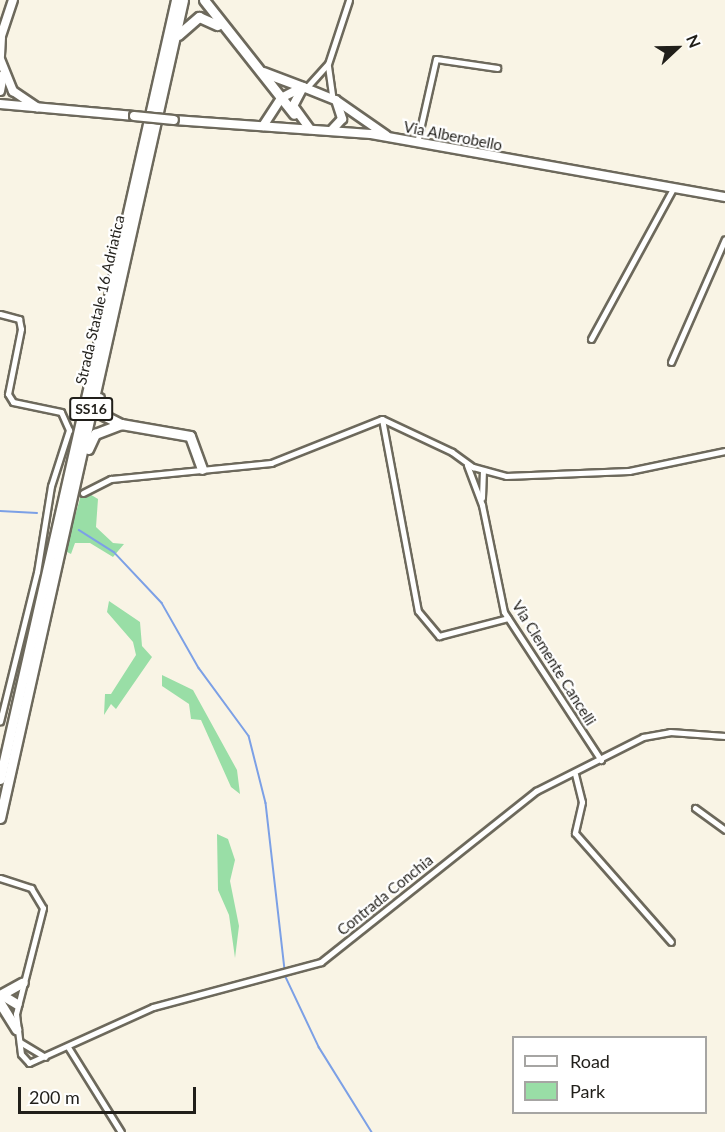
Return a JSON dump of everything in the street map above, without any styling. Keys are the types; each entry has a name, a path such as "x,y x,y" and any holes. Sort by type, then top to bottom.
{"highway":[{"name":"Strada Statale 16 Adriatica","path":"0,779 176,0"},
{"name":"Strada Statale 16 Adriatica","path":"0,818 183,0"},
{"path":"204,0 224,30 294,114"},
{"path":"174,44 186,24 199,17 224,30"},
{"path":"258,69 302,88"},
{"path":"108,334 97,406 121,424 190,436 205,470"},
{"path":"74,487 90,440 121,424"},
{"path":"1,999 23,982"},
{"path":"1,999 17,1004"},
{"path":"1,999 16,1029"}],"main road":[{"path":"0,91 3,75 0,39 13,0"},
{"path":"3,75 13,91 39,108"},
{"path":"302,88 294,114 310,129"},
{"path":"263,126 281,98 302,88 334,98 390,137"},
{"path":"331,131 342,119 334,98"},
{"name":"Via Alberobello","path":"0,104 390,137 725,197"}],"street":[{"path":"334,98 328,64 349,0"},
{"path":"417,143 436,59 497,68"},
{"path":"302,88 328,64"},
{"path":"591,339 674,187"},
{"path":"671,362 725,239"},
{"path":"0,314 20,319 21,329 8,394 13,402 67,418 62,466 51,486 37,572 0,721"},
{"path":"382,419 418,611 438,636 508,618"},
{"path":"82,493 111,479 272,463 382,419 481,471 492,474 629,471 725,452"},
{"path":"465,462 475,482 482,505"},
{"path":"205,470 209,480"},
{"path":"475,482 481,471"},
{"path":"481,471 482,505"},
{"path":"482,487 492,474"},
{"path":"51,486 58,488"},
{"name":"Via Clemente Cancelli","path":"482,505 508,618 601,760"},
{"name":"Contrada Conchia","path":"29,1063 153,1008 299,972 329,956 536,791 652,736 725,736"},
{"path":"574,774 582,802 574,833 671,942"},
{"path":"695,808 725,831"},
{"path":"0,878 31,888 43,908 17,1004 16,1029 29,1063"},
{"path":"19,1041 28,1051 45,1057"},
{"path":"68,1047 121,1132"},
{"path":"28,1051 29,1063"}],"green space":[{"path":"88,493 98,499 96,527 113,543 124,544 113,557 90,543 75,543 71,554 65,551 81,495"},
{"path":"109,601 140,622 142,646 152,657 116,709 111,704 104,715 105,694 111,694 136,655 133,642 107,612"},
{"path":"162,675 193,690 237,770 240,794 231,787 201,720 191,719 189,704 162,686"},
{"path":"217,834 228,839 235,860 230,881 239,926 235,958 229,915 218,890"}],"waterway":[{"path":"0,511 37,513"},
{"path":"79,530 114,552 162,603 199,668 249,736 266,803 285,970"},
{"path":"285,975 319,1047 372,1132"}]}
